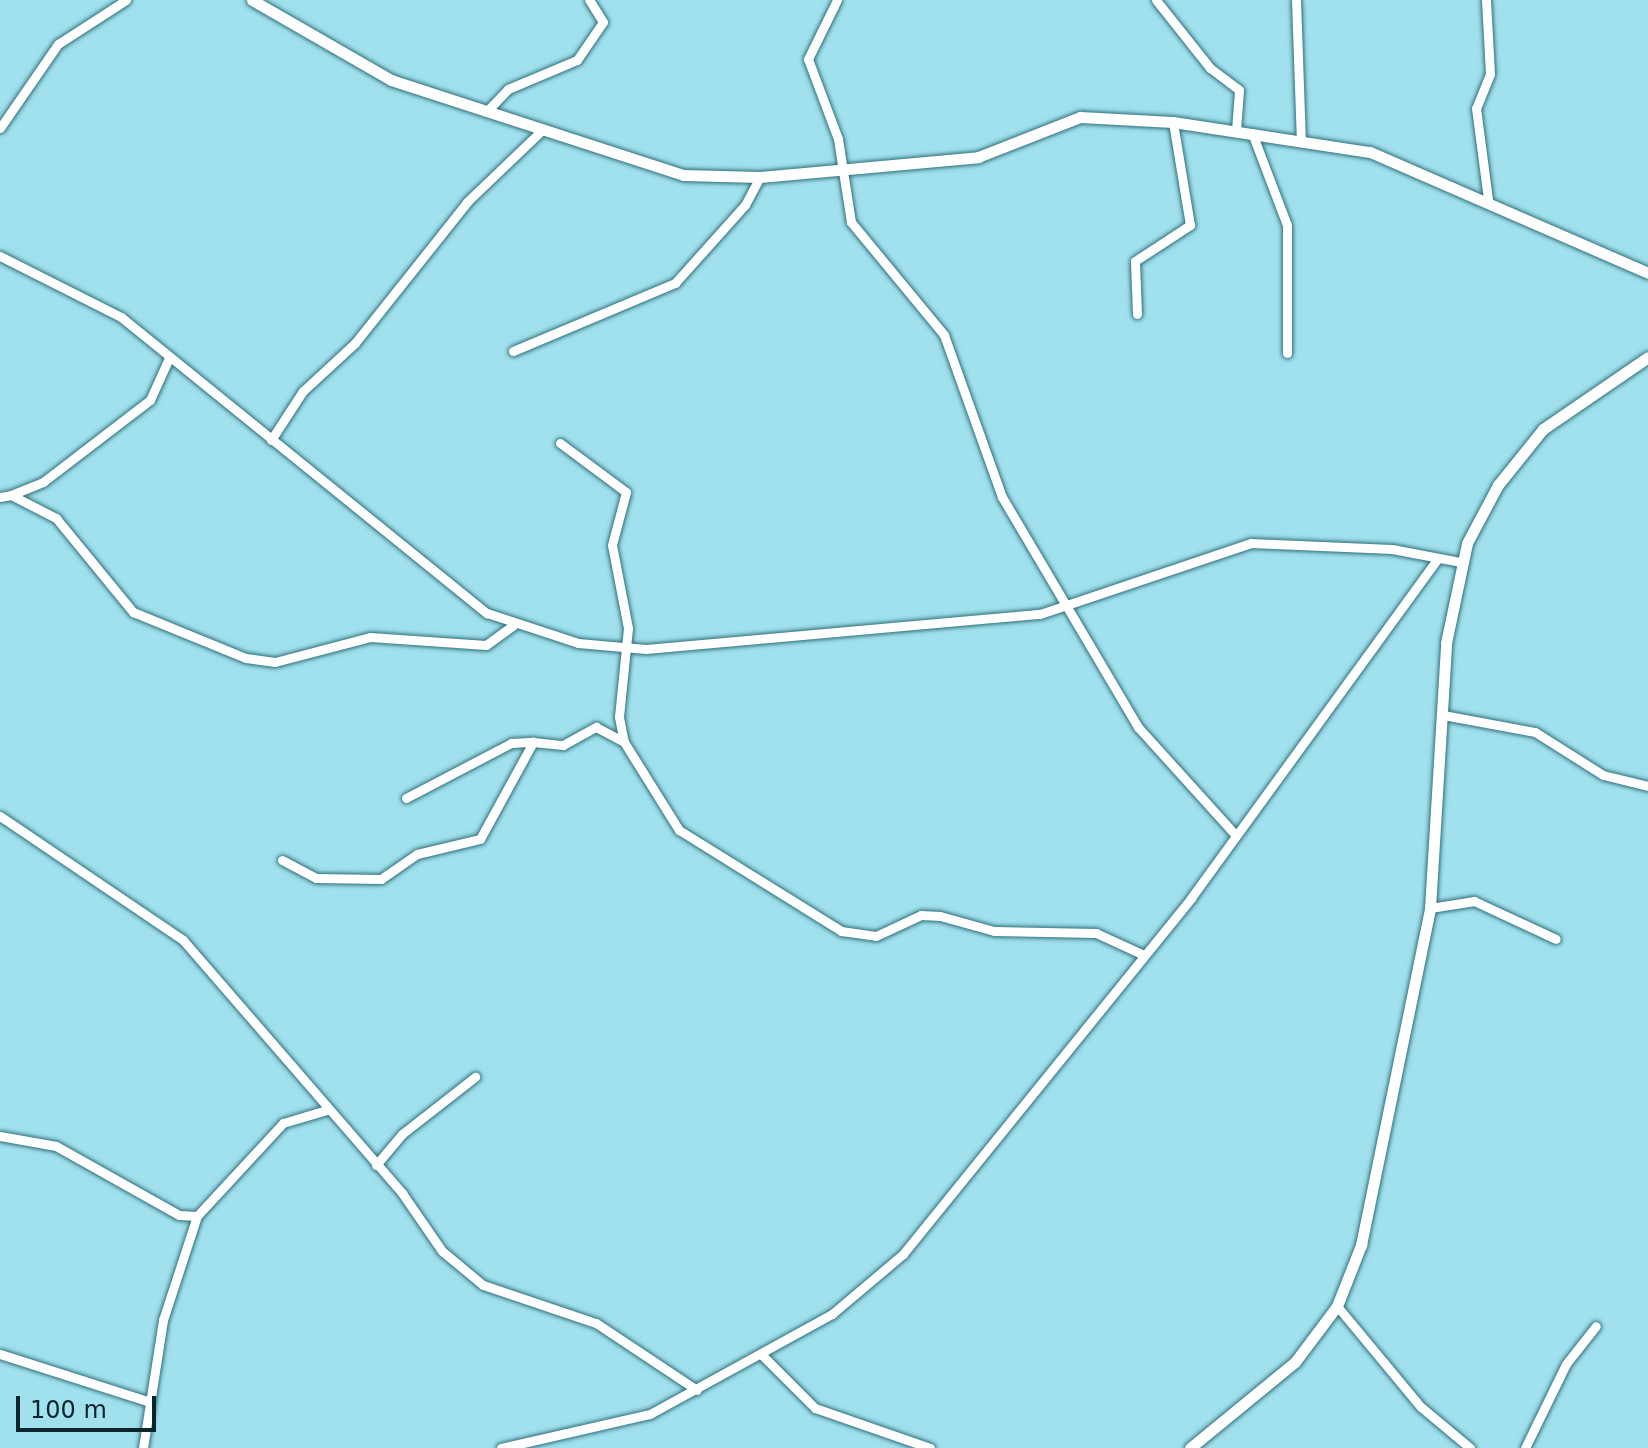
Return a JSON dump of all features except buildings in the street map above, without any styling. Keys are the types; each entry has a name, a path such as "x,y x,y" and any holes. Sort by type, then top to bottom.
{"main road":[{"path":"252,0 371,72 540,132 683,175 760,177 978,157 1080,117 1173,122 1370,152 1488,199 1648,273"},
{"path":"1190,1448 1295,1362 1337,1306 1379,1177 1430,908 1443,715 1460,562 1498,485 1543,429 1648,357"}],"street":[{"path":"0,128 58,44 126,0"},
{"path":"486,112 508,89 577,60 603,22 589,0"},
{"path":"837,0 808,59 838,139 839,171 851,222 881,267 944,335 988,469 1156,755 1233,832"},
{"path":"1156,0 1210,68 1239,90 1236,131"},
{"path":"1296,0 1301,140"},
{"path":"1486,0 1490,74 1476,108 1488,199"},
{"path":"1137,314 1135,261 1190,225 1173,122"},
{"path":"271,440 303,391 355,343 467,202 540,132"},
{"path":"1252,133 1287,225 1287,353"},
{"path":"513,351 675,283 745,205 760,177"},
{"path":"0,256 90,298 271,440 438,579 514,625 624,650 1071,607 1251,543 1392,549 1460,562"},
{"path":"0,497 43,482 150,400 169,358"},
{"path":"560,443 626,492 612,545 625,601 624,742"},
{"path":"11,495 66,527 133,612 246,658 275,662 370,637 486,645 514,625"},
{"path":"501,1448 630,1420 697,1390 763,1356 832,1314 903,1254 1144,955 1438,558"},
{"path":"1443,715 1535,732 1603,775 1648,786"},
{"path":"406,798 511,743 563,745 596,727 624,742 679,830 841,931 876,936 921,915 940,916 994,931 1096,933 1144,955"},
{"path":"282,860 316,878 381,879 417,854 469,845 487,832 533,742"},
{"path":"0,816 183,940 376,1165 442,1251 483,1285 596,1323 697,1390"},
{"path":"1430,908 1474,901 1556,939"},
{"path":"376,1165 402,1134 475,1077"},
{"path":"143,1448 163,1320 197,1216 283,1123 327,1110"},
{"path":"0,1136 56,1146 179,1215 197,1216"},
{"path":"179,1215 190,1234"},
{"path":"1337,1306 1421,1407 1470,1448"},
{"path":"1525,1448 1566,1364 1596,1326"},
{"path":"0,1354 150,1402"},
{"path":"763,1356 815,1408 930,1448"}]}
